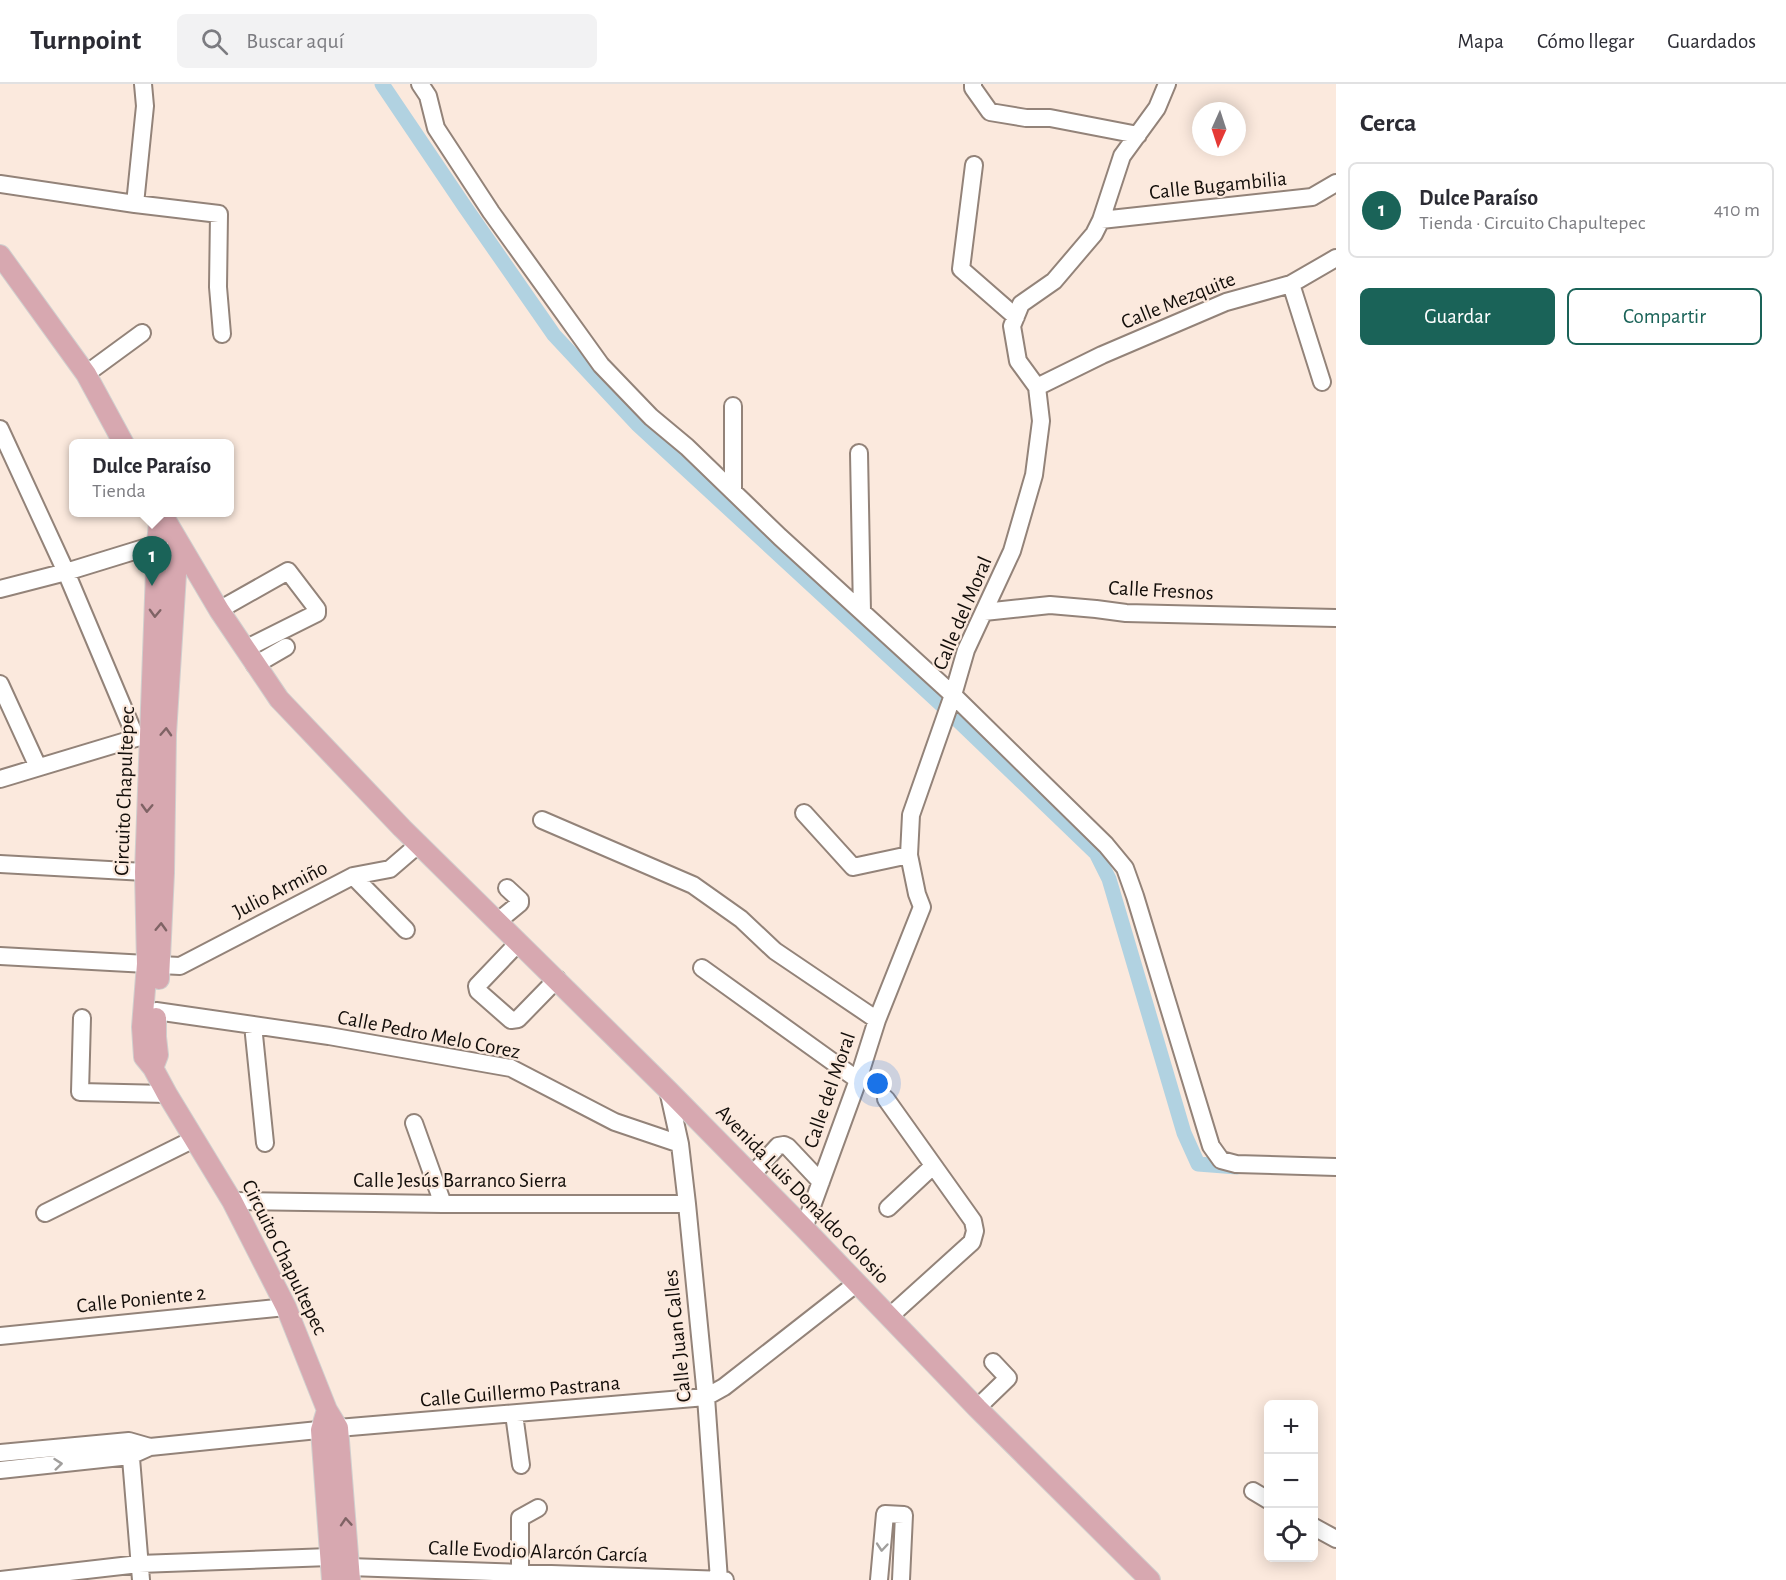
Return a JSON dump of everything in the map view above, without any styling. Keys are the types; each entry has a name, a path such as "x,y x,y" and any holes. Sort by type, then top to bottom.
{"main road":[{"path":"0,255 86,374 121,439"},
{"name":"Circuito Chapultepec","path":"153,1068 158,1055 145,872 143,736 160,517"},
{"name":"Avenida Luis Donaldo Colosio","path":"163,517 219,610 279,699 402,828 668,1090 977,1408 1150,1580"},
{"name":"Circuito Chapultepec","path":"178,542 166,734 164,873 142,1038 144,1057 153,1068 166,1094 232,1201 286,1307 327,1410 350,1574"},
{"name":"Circuito Chapultepec","path":"330,1429 332,1580"}],"street":[{"path":"135,204 145,106 143,84"},
{"path":"420,84 428,96 436,128 491,212 601,365 651,417 687,447 862,612 950,704 1106,845 1125,868 1211,1146 1221,1160 1236,1164 1336,1167"},
{"path":"973,84 973,88 990,112 1026,118 1050,118 1138,135"},
{"path":"974,165 961,269 1016,317 1021,304 1054,281 1094,234 1101,220 1122,156 1157,108 1167,84"},
{"name":"Calle Bugambilia","path":"1101,220 1312,197 1336,183"},
{"path":"0,184 219,214 219,287 222,334"},
{"name":"Calle Mezquite","path":"1037,387 1102,355 1226,302 1291,284 1336,258"},
{"path":"1291,284 1322,382"},
{"name":"Calle del Moral","path":"804,1228 860,1075 875,1025 922,907 909,855 911,815 950,704 966,650 1012,551 1034,475 1041,421 1037,387 1018,361 1012,326 1016,317"},
{"path":"86,374 142,333"},
{"path":"733,406 733,491"},
{"path":"0,429 143,736 0,779"},
{"path":"859,453 862,612"},
{"path":"0,589 66,572 157,544 178,542"},
{"path":"219,610 288,571 317,609 317,613 250,657"},
{"name":"Calle Fresnos","path":"984,612 1050,605 1126,613 1336,618"},
{"path":"250,657 286,647"},
{"path":"0,684 38,767"},
{"path":"804,813 853,867 909,855"},
{"path":"542,820 693,885 741,919 775,951 875,1025"},
{"name":"Julio Armiño","path":"0,956 180,966 353,876 390,869 418,844"},
{"path":"0,864 145,872"},
{"path":"353,876 406,930"},
{"path":"497,922 520,903 520,900 507,888"},
{"path":"518,943 477,986 478,991 512,1020 515,1020 557,979"},
{"path":"702,968 860,1075"},
{"name":"Calle Pedro Melo Corez","path":"156,1011 329,1036 511,1068 615,1122 680,1144"},
{"path":"82,1018 80,1092 166,1094"},
{"path":"253,1025 265,1143"},
{"name":"Calle Juan Calles","path":"668,1090 680,1144 687,1204 706,1397 719,1580"},
{"path":"886,1099 973,1221 975,1232 972,1242 889,1317"},
{"path":"414,1123 443,1204"},
{"path":"45,1213 194,1139"},
{"path":"752,1175 778,1146 784,1145 821,1182"},
{"path":"888,1208 933,1166"},
{"name":"Calle Jesús Barranco Sierra","path":"232,1201 687,1204"},
{"name":"Calle Guillermo Pastrana","path":"0,1470 130,1449 330,1429 706,1397 724,1387 856,1283"},
{"name":"Calle Poniente 2","path":"0,1336 286,1307"},
{"path":"977,1408 1008,1378 993,1362"},
{"path":"514,1414 521,1465"},
{"path":"130,1449 140,1572"},
{"name":"Calle Guillermo Pastrana","path":"0,1453 130,1449"},
{"path":"1253,1491 1264,1497"},
{"path":"520,1572 520,1518 538,1508"},
{"path":"879,1580 885,1514 904,1515 901,1580"},
{"path":"1318,1529 1336,1539"},
{"path":"0,1580 330,1557"},
{"name":"Calle Evodio Alarcón García","path":"350,1574 520,1572 542,1577 725,1580"}],"waterway":[{"path":"382,84 554,335 637,424 946,709 1096,853 1109,879 1184,1133 1198,1164 1237,1167"}],"place":[{"name":"Dulce Paraíso","path":"152,586"}]}
